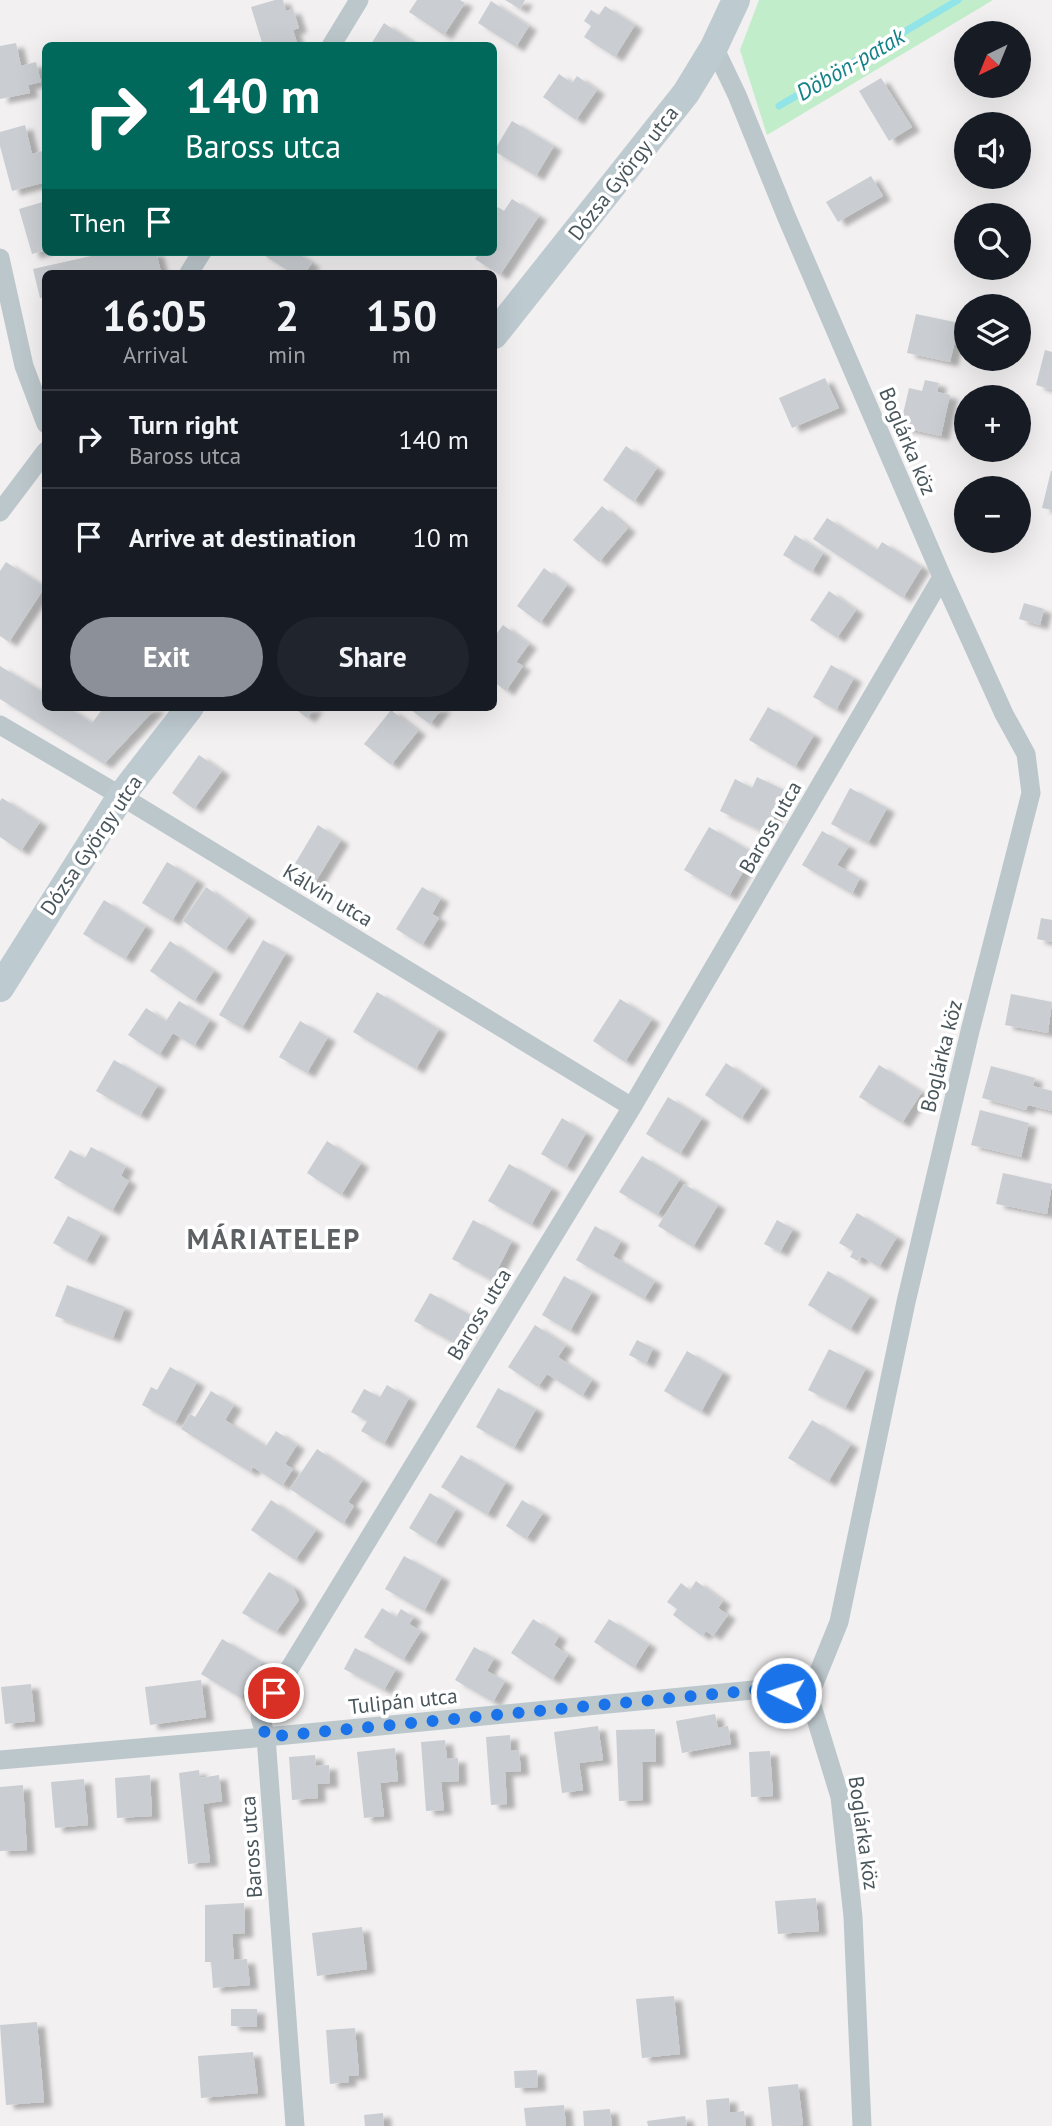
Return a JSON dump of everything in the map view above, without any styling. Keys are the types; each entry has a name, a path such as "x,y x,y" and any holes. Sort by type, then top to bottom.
{"main road":[{"name":"Dózsa György utca","path":"497,331 679,103 714,47 736,0"},
{"name":"Dózsa György utca","path":"0,988 121,796 187,711"}],"street":[{"path":"333,42 359,0"},
{"name":"Boglárka köz","path":"714,47 737,95 942,577 1004,714 1026,754 1031,793 970,1031 906,1302 839,1622 809,1696 840,1797 853,1917 862,2126"},
{"path":"0,258 24,366 42,413"},
{"path":"0,512 42,457"},
{"name":"Baross utca","path":"295,2126 266,1737 260,1717 632,1107 942,577"},
{"name":"Kálvin utca","path":"0,724 632,1107"},
{"name":"Tulipán utca","path":"0,1760 764,1689 809,1696"}],"green space":[{"path":"759,0 993,0 767,135 740,50"}],"building":[{"path":"283,0 286,11 293,9 299,28 293,30 297,42 262,42 251,7"},
{"path":"417,0 460,0 465,3 444,35 409,12"},
{"path":"505,0 525,0 520,9"},
{"path":"491,1 529,26 516,47 478,23"},
{"path":"605,6 635,25 615,57 584,37 591,26 584,21 591,10 599,15"},
{"path":"384,23 412,42 372,42"},
{"path":"16,43 21,66 36,62 41,82 28,85 30,93 0,99 0,46"},
{"path":"559,74 572,83 577,76 597,90 576,120 543,97"},
{"path":"881,78 912,127 889,141 859,91"},
{"path":"512,121 554,146 536,176 497,153 497,146"},
{"path":"25,125 32,154 42,151 42,183 12,191 0,146 0,132"},
{"path":"871,176 883,196 838,222 826,202"},
{"path":"512,199 539,216 500,275 497,270 492,270 475,259 477,256 497,256 497,209 504,211"},
{"path":"42,202 42,251 32,254 19,209"},
{"path":"91,256 157,256 160,270 42,270 40,298 33,269"},
{"path":"265,256 302,256 312,263 307,270 287,270"},
{"path":"916,314 954,322 954,345 950,362 907,353"},
{"path":"1045,350 1052,352 1052,390 1036,385"},
{"path":"825,378 839,408 792,428 779,398"},
{"path":"925,380 939,383 937,392 950,395 941,436 900,427 909,388 922,391"},
{"path":"626,446 657,468 634,502 603,480"},
{"path":"1052,471 1052,510 1042,508"},
{"path":"602,506 628,528 599,562 573,540"},
{"path":"827,518 877,550 882,542 922,567 903,598 813,539"},
{"path":"795,535 823,553 812,572 783,555"},
{"path":"6,562 42,585 42,592 9,642 0,636 0,571"},
{"path":"544,568 567,585 540,623 517,606"},
{"path":"829,591 856,610 837,638 810,620"},
{"path":"1024,603 1044,609 1040,625 1019,619"},
{"path":"503,625 529,644 516,662 523,666 506,691 497,684 497,633"},
{"path":"831,665 854,678 836,710 813,697"},
{"path":"0,666 42,692 42,711 73,711 92,723 101,711 153,711 104,764 0,699"},
{"path":"768,707 814,735 795,767 749,740"},
{"path":"298,711 312,711 307,718"},
{"path":"390,711 418,731 391,765 364,744"},
{"path":"412,711 440,711 430,724"},
{"path":"199,755 222,771 194,809 172,793"},
{"path":"757,777 786,791 766,833 720,811 735,779 752,788"},
{"path":"850,788 887,808 868,843 831,824"},
{"path":"2,798 40,822 21,851 0,837"},
{"path":"318,825 341,840 313,886 290,872"},
{"path":"709,827 754,853 729,896 684,870"},
{"path":"822,831 849,846 837,865 860,878 852,894 802,865"},
{"path":"167,862 197,880 172,921 142,903"},
{"path":"206,887 248,917 225,950 183,921"},
{"path":"422,887 441,898 432,914 439,918 422,945 396,929"},
{"path":"104,900 146,926 125,959 83,934"},
{"path":"1041,918 1052,920 1052,942 1037,939"},
{"path":"263,940 286,953 242,1028 219,1015"},
{"path":"170,941 214,971 194,1001 150,971"},
{"path":"377,992 439,1029 416,1069 353,1032"},
{"path":"1011,994 1052,1002 1048,1033 1005,1025"},
{"path":"620,999 652,1019 625,1062 593,1041"},
{"path":"179,1001 210,1020 194,1046 173,1033 159,1055 128,1035 146,1008 166,1021"},
{"path":"300,1021 328,1037 307,1073 279,1057"},
{"path":"114,1060 158,1085 140,1116 96,1091"},
{"path":"726,1063 762,1087 741,1119 705,1095"},
{"path":"879,1065 922,1092 902,1123 859,1097"},
{"path":"991,1066 1035,1078 1033,1086 1052,1091 1052,1111 1028,1105 1026,1110 982,1098"},
{"path":"668,1097 702,1118 680,1154 646,1134"},
{"path":"980,1110 1029,1123 1021,1157 971,1145"},
{"path":"562,1118 586,1133 566,1168 541,1154"},
{"path":"327,1141 361,1163 341,1195 307,1173"},
{"path":"91,1147 126,1166 121,1176 129,1181 112,1211 54,1178 70,1150 85,1158"},
{"path":"642,1156 680,1179 657,1215 619,1192"},
{"path":"509,1164 552,1188 531,1225 488,1201"},
{"path":"1003,1173 1052,1184 1047,1214 996,1204"},
{"path":"684,1184 718,1205 693,1247 658,1226"},
{"path":"857,1213 897,1237 879,1267 861,1256 858,1261 850,1257 853,1251 839,1243"},
{"path":"68,1216 101,1233 86,1261 53,1243"},
{"path":"473,1220 512,1241 492,1280 452,1259"},
{"path":"777,1220 793,1229 780,1252 764,1244"},
{"path":"595,1226 621,1241 613,1256 655,1281 644,1299 576,1260"},
{"path":"828,1271 870,1296 850,1330 808,1305"},
{"path":"564,1276 592,1292 570,1331 542,1315"},
{"path":"67,1285 125,1307 113,1338 55,1316"},
{"path":"430,1293 476,1318 460,1346 414,1321"},
{"path":"535,1325 566,1345 558,1357 592,1380 582,1396 547,1374 538,1387 508,1367"},
{"path":"637,1340 653,1348 646,1364 629,1355"},
{"path":"829,1349 866,1368 845,1408 808,1390"},
{"path":"687,1351 723,1372 701,1412 664,1391"},
{"path":"170,1367 197,1382 175,1423 142,1405 151,1387 157,1390"},
{"path":"387,1385 409,1398 384,1444 361,1431 367,1421 351,1412 364,1389 380,1397"},
{"path":"498,1388 536,1409 514,1448 476,1427"},
{"path":"211,1391 234,1405 225,1420 266,1446 276,1431 297,1445 285,1464 293,1469 282,1486 253,1467 250,1472 181,1429 190,1414 195,1417"},
{"path":"812,1420 851,1444 828,1482 788,1458"},
{"path":"317,1449 363,1480 348,1502 354,1506 343,1524 290,1489"},
{"path":"461,1455 506,1482 487,1515 441,1487"},
{"path":"430,1493 456,1509 435,1544 409,1528"},
{"path":"271,1500 316,1530 295,1560 251,1530"},
{"path":"522,1500 543,1513 526,1539 506,1526"},
{"path":"404,1556 442,1577 424,1611 385,1589"},
{"path":"269,1572 293,1587 299,1600 276,1632 242,1613"},
{"path":"696,1581 723,1601 718,1608 728,1615 713,1636 706,1631 702,1636 673,1615 677,1609 667,1602 681,1583 690,1590"},
{"path":"382,1608 396,1617 401,1609 414,1617 409,1624 421,1631 403,1660 364,1637"},
{"path":"533,1619 559,1636 554,1645 568,1655 552,1680 511,1653"},
{"path":"609,1619 649,1644 634,1668 594,1642"},
{"path":"222,1639 262,1662 241,1698 201,1674"},
{"path":"474,1647 494,1658 487,1671 505,1681 493,1702 455,1680"},
{"path":"355,1648 396,1669 384,1690 344,1669"},
{"path":"201,1680 206,1717 150,1725 145,1687"},
{"path":"31,1684 35,1721 5,1724 1,1687"},
{"path":"715,1714 718,1728 728,1726 731,1744 682,1753 676,1721"},
{"path":"598,1726 603,1760 579,1763 583,1790 562,1793 554,1732"},
{"path":"655,1729 656,1762 642,1762 643,1800 619,1801 616,1730"},
{"path":"510,1735 511,1751 519,1750 521,1771 505,1772 507,1804 491,1805 486,1737"},
{"path":"445,1740 447,1759 458,1758 459,1781 441,1782 444,1810 426,1811 421,1742"},
{"path":"395,1748 398,1781 380,1783 384,1816 364,1818 357,1752"},
{"path":"770,1751 773,1796 751,1797 749,1752"},
{"path":"315,1755 316,1766 329,1765 330,1783 317,1784 318,1798 292,1800 289,1757"},
{"path":"199,1770 200,1778 219,1775 222,1801 203,1804 210,1862 188,1864 179,1773"},
{"path":"150,1775 152,1816 117,1818 115,1778"},
{"path":"84,1779 88,1825 55,1828 51,1782"},
{"path":"23,1785 27,1850 0,1851 0,1787"},
{"path":"816,1898 819,1931 778,1934 775,1901"},
{"path":"244,1903 245,1933 232,1934 234,1960 247,1959 250,1985 213,1988 211,1962 205,1962 205,1905"},
{"path":"362,1927 367,1969 317,1976 312,1933"},
{"path":"674,1996 680,2054 642,2058 636,1999"},
{"path":"231,2009 257,2009 257,2027 231,2026"},
{"path":"37,2022 44,2102 6,2105 0,2025"},
{"path":"355,2028 359,2075 348,2076 349,2082 330,2084 326,2030"},
{"path":"253,2052 258,2093 201,2098 198,2056"},
{"path":"537,2070 538,2087 515,2088 514,2071"},
{"path":"798,2084 803,2125 772,2126 768,2087"},
{"path":"729,2098 730,2113 744,2111 746,2126 708,2126 706,2100"},
{"path":"564,2105 566,2126 526,2126 524,2108"},
{"path":"610,2109 612,2126 584,2126 583,2111"},
{"path":"383,2113 384,2126 365,2126 364,2115"},
{"path":"685,2116 687,2126 648,2126 647,2121"}],"waterway":[{"name":"Döbön-patak","path":"779,106 958,0"}],"district":[{"name":"MÁRIATELEP","path":"274,1238"}],"route":[{"path":"274,1693 260,1717 266,1737 764,1689 786,1693"}]}
